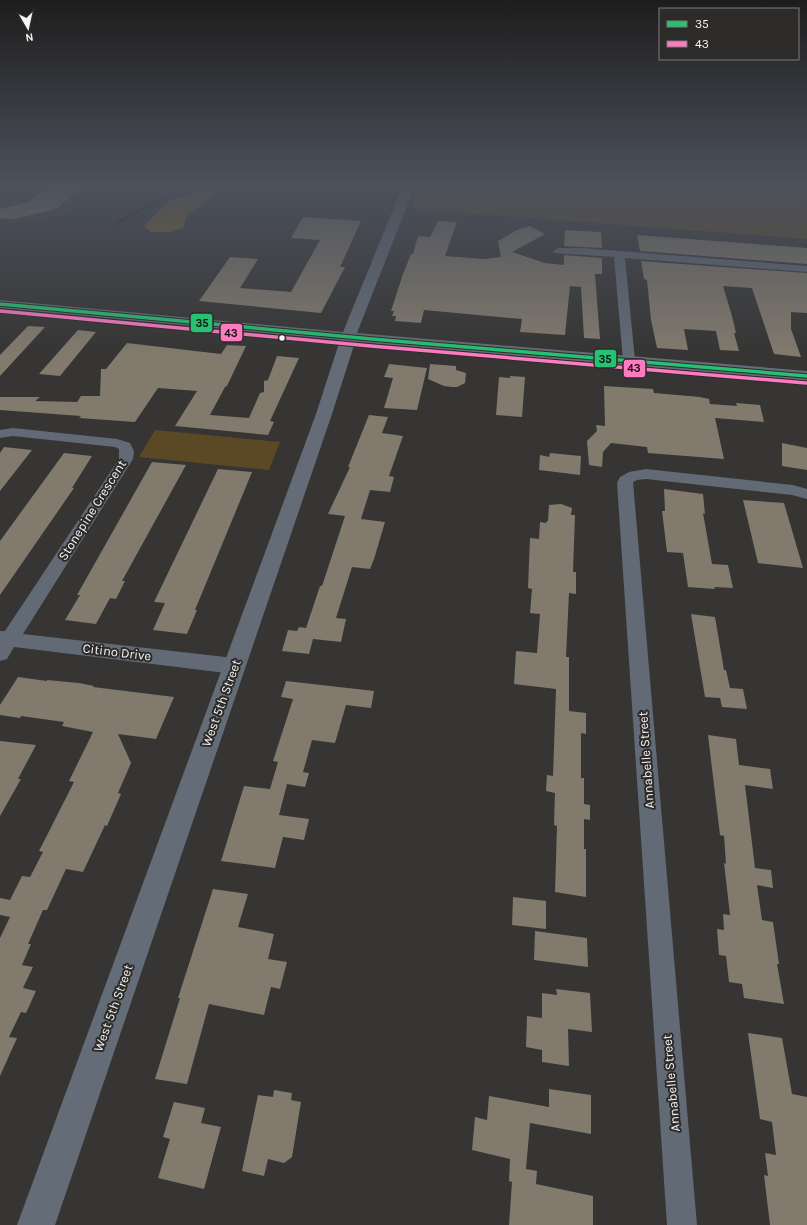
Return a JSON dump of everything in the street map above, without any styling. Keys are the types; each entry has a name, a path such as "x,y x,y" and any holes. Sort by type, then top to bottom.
{"street":[{"name":"West 5th Street","path":"36,1225 324,414 349,336 387,240"},
{"path":"558,251 619,254 807,269"},
{"path":"619,254 629,360"},
{"path":"0,304 807,376"},
{"name":"Stonepine Crescent","path":"0,434 13,432 117,443 125,446 127,451 126,459 3,644"},
{"name":"Annabelle Street","path":"682,1225 625,480 634,475 646,474 793,490 807,494"},
{"name":"Citino Drive","path":"3,644 234,666"}],"shaded area":[{"path":"155,430 280,442 269,470 139,457"}],"building":[{"path":"320,240 352,240 340,267 345,267 321,313 199,301 230,257 258,259 240,288 291,292"},
{"path":"417,240 451,240 445,256 484,259 501,257 498,241 499,240 534,240 512,252 545,263 564,265 564,255 602,258 602,274 595,274 600,339 584,338 581,287 570,286 565,335 520,332 522,319 424,310 421,323 395,321 396,316 392,316 394,311 391,311 403,274 411,254 413,254"},
{"path":"564,240 602,240 602,248 564,246"},
{"path":"638,240 705,240 807,248 807,264 640,251"},
{"path":"641,261 807,273 807,313 791,312 791,329 801,357 774,354 752,288 723,286 732,316 736,333 734,333 739,351 720,350 716,331 684,329 688,350 657,348 651,320 647,280 644,279"},
{"path":"28,326 45,327 0,376 0,355"},
{"path":"78,330 96,332 60,376 39,374"},
{"path":"127,343 221,354 227,345 246,346 227,386 225,387 210,415 249,418 260,393 264,392 264,381 268,380 277,356 299,358 270,421 274,422 268,435 175,426 197,391 158,388 135,422 0,410 0,397 40,397 35,401 77,402 81,396 100,396 101,369 106,369"},
{"path":"389,364 427,368 417,410 384,408 393,378 384,377"},
{"path":"430,364 456,366 456,370 466,373 465,383 457,387 452,387 444,386 428,379"},
{"path":"510,376 525,377 522,417 496,415 499,377 510,378"},
{"path":"604,386 653,389 654,393 709,399 710,404 737,406 736,403 760,405 764,422 715,418 724,459 648,453 647,447 611,443 603,452 602,467 589,465 587,441 597,431 596,425 605,426"},
{"path":"369,415 388,417 382,433 403,436 389,476 394,477 390,492 370,490 361,519 385,522 374,559 370,569 352,567 336,618 346,619 341,642 313,639 309,654 282,651 288,630 297,631 299,627 306,628 320,586 322,586 345,516 328,514 350,467 348,467"},
{"path":"782,443 807,448 807,470 782,466"},
{"path":"4,447 32,450 0,491 0,453"},
{"path":"64,453 92,456 72,488 74,488 0,595 0,541"},
{"path":"550,453 581,456 580,475 539,470 540,455 549,457"},
{"path":"152,462 186,465 122,581 125,581 116,599 110,598 96,624 65,620 80,595 77,595"},
{"path":"218,469 252,472 195,610 197,610 187,634 153,630 165,603 154,602"},
{"path":"664,489 703,494 705,514 703,513 712,564 728,565 733,588 714,587 715,589 688,587 683,553 667,552 662,511 665,511"},
{"path":"743,500 784,503 803,568 758,563"},
{"path":"561,504 572,508 571,515 575,515 573,572 576,572 576,594 569,593 566,657 569,657 569,711 586,713 586,734 581,733 581,778 584,778 584,804 590,805 590,820 584,819 584,849 586,849 586,897 555,892 557,826 554,825 555,793 546,791 547,775 553,776 556,689 514,684 516,651 537,653 540,614 530,613 532,589 528,588 530,538 539,539 540,522 546,523 548,521 549,505"},
{"path":"691,614 715,617 724,670 726,670 730,688 743,689 747,709 722,707 720,698 705,697"},
{"path":"18,677 79,683 94,686 93,687 174,697 156,739 118,734 131,763 118,793 121,794 107,826 105,825 83,872 66,869 47,910 43,910 28,944 31,944 22,965 33,967 23,988 36,991 26,1013 21,1012 9,1037 17,1038 0,1076 0,938 10,917 0,915 0,898 10,900 22,876 30,877 43,852 39,851 74,782 69,781 93,732 62,726 64,722 21,716 20,718 0,715 0,705"},
{"path":"286,681 374,691 371,708 346,705 335,743 312,740 303,772 309,773 305,787 287,784 279,815 309,819 304,840 283,837 275,868 221,861 244,786 270,789 278,762 273,761 293,699 281,697"},
{"path":"708,735 736,739 739,765 770,769 773,789 745,785 755,868 771,870 773,888 757,885 762,920 773,922 779,964 777,964 784,1004 744,998 742,984 729,982 726,956 719,955 717,929 724,930 723,914 730,915 724,863 726,864 724,836 720,835"},
{"path":"0,741 36,745 18,779 21,779 0,816"},
{"path":"213,889 248,894 238,927 274,934 268,959 287,962 280,989 271,987 264,1015 209,1004 187,1084 155,1079 180,998 178,998"},
{"path":"513,897 546,901 546,929 512,925"},
{"path":"535,931 587,938 588,967 534,960"},
{"path":"556,989 590,993 592,1032 568,1029 569,1066 542,1062 542,1050 526,1047 527,1016 542,1018 542,993 557,995"},
{"path":"748,1033 782,1038 792,1094 807,1097 807,1225 770,1225 764,1175 768,1176 765,1153 776,1155 772,1122 760,1119"},
{"path":"549,1089 591,1095 591,1134 530,1123 526,1169 537,1171 536,1184 593,1196 593,1225 509,1225 512,1182 509,1181 510,1159 472,1150 475,1117 487,1120 489,1096 549,1107"},
{"path":"274,1090 292,1093 291,1100 301,1102 292,1157 284,1163 268,1159 264,1176 242,1171 258,1095 273,1097"},
{"path":"174,1102 205,1108 201,1123 221,1127 204,1189 158,1178 170,1139 163,1137"}],"transit line":[{"name":"35","path":"0,304 372,339 807,376"},
{"name":"43","path":"0,311 371,346 806,383"}]}
